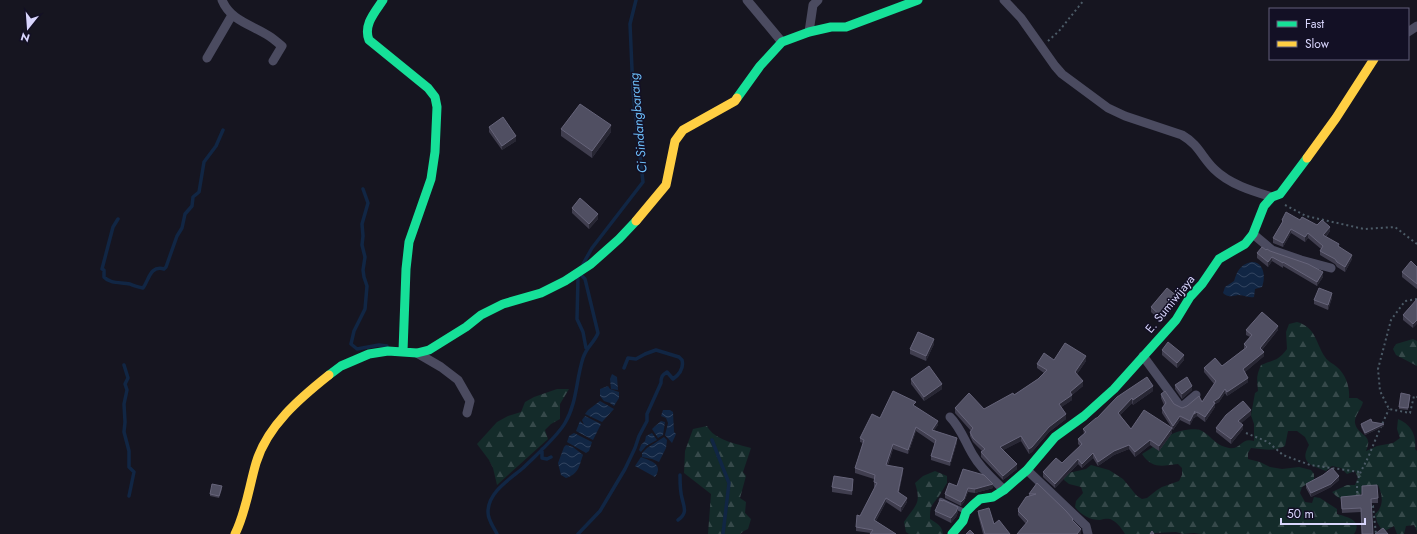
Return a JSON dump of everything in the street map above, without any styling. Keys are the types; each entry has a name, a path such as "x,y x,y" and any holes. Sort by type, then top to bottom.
{"street":[{"path":"222,0 224,6 232,16 271,37 282,46 273,61"},
{"path":"383,0 366,31 366,36 428,88 436,100 437,109 432,177 415,224 409,247 402,352"},
{"path":"747,0 782,42"},
{"path":"809,32 813,5 818,0"},
{"path":"235,534 241,522 252,474 260,451 277,424 299,400 341,366 369,354 388,351 418,352 429,350 466,327 481,315 503,304 541,293 565,281 591,264 620,239 666,185 675,141 683,130 736,101 760,66 782,42 809,32 831,27 846,27 918,0"},
{"path":"1004,0 1021,18 1062,74 1108,108 1125,116 1182,135 1190,140 1214,168 1223,176 1250,190 1272,197"},
{"path":"207,58 232,16"},
{"name":"E. Sumiwijaya","path":"952,534 963,521 966,512 973,504 980,499 993,497 1004,490 1027,470 1054,437 1084,416 1114,389 1176,320 1190,298 1202,284 1219,259 1245,244 1253,234 1264,206 1272,197 1280,194 1336,118 1373,60"},
{"path":"1253,234 1272,250 1331,268"},
{"path":"418,352 458,380 470,401 467,413"},
{"path":"1143,356 1179,405 1183,406 1196,395"},
{"path":"950,417 961,431 977,462 1004,490"},
{"path":"1027,470 1086,526 1088,534"}],"lane":[{"path":"941,500 966,512"}],"path":[{"path":"1042,46 1059,31 1084,0"},
{"path":"1272,197 1306,216 1364,229 1396,227 1417,244"},
{"path":"1389,409 1380,391 1378,369 1385,340 1391,320 1405,301 1417,299"},
{"path":"1389,409 1410,413 1414,396 1417,397"},
{"path":"1359,502 1357,491 1360,472 1389,409"},
{"path":"1246,433 1268,442 1283,455 1310,465 1360,472"},
{"path":"1367,507 1373,506 1376,534"}],"green space":[{"path":"1297,322 1303,324 1312,332 1326,359 1337,367 1343,374 1348,385 1349,398 1357,398 1363,402 1355,423 1359,431 1367,438 1368,445 1366,451 1377,446 1393,443 1400,438 1397,429 1398,419 1410,427 1414,435 1415,449 1417,451 1417,531 1414,525 1406,526 1404,534 1397,534 1394,526 1383,532 1377,522 1375,514 1380,508 1382,501 1378,485 1362,491 1361,494 1349,500 1339,498 1335,495 1332,492 1347,485 1355,485 1358,478 1355,471 1347,474 1341,468 1332,466 1326,471 1311,465 1306,460 1305,456 1309,445 1305,437 1297,431 1288,431 1285,446 1281,448 1268,450 1251,448 1248,453 1248,459 1260,462 1270,467 1282,469 1299,467 1311,470 1314,474 1314,480 1302,487 1300,493 1305,502 1312,503 1314,497 1320,498 1337,509 1337,514 1349,518 1355,522 1357,525 1354,534 1183,534 1176,532 1125,534 1118,524 1111,519 1093,519 1083,515 1077,510 1075,507 1076,501 1083,493 1081,487 1069,484 1064,480 1064,474 1086,469 1091,465 1109,470 1123,479 1137,496 1142,499 1147,498 1162,487 1179,481 1182,475 1182,468 1178,464 1162,466 1154,464 1146,459 1142,454 1153,447 1158,447 1172,434 1184,430 1200,430 1220,445 1229,448 1236,447 1246,441 1254,441 1254,424 1251,415 1255,393 1258,391 1257,378 1259,369 1261,365 1273,361 1284,353 1287,349 1286,332 1289,324"},
{"path":"1413,339 1417,341 1417,366 1396,355 1393,349 1396,344"},
{"path":"557,389 569,389 560,404 560,419 551,424 545,430 548,439 497,485 493,468 477,444 497,422 508,416 521,412 525,402 534,397"},
{"path":"707,426 710,431 720,438 751,448 743,472 746,476 740,498 746,502 745,513 751,519 748,529 740,534 708,534 711,494 684,473 685,451 693,429"},
{"path":"935,471 947,476 947,483 930,511 930,519 939,525 943,534 909,534 906,532 904,522 917,501 918,496 915,483 923,476"}],"water":[{"path":"1251,262 1259,264 1263,270 1264,279 1262,287 1255,289 1254,297 1225,295 1223,293 1225,287 1234,281 1236,274 1244,265"},
{"path":"612,374 617,377 618,390 611,389 610,379"},
{"path":"608,386 610,389 619,392 619,398 614,406 604,401 600,396 600,389"},
{"path":"600,401 614,409 602,422 585,414"},
{"path":"663,410 670,410 673,412 674,432 676,434 672,443 665,435 668,423 666,418 661,416"},
{"path":"585,416 601,424 593,440 576,431 580,421 584,425 582,420"},
{"path":"661,421 665,422 663,435 658,438 652,429"},
{"path":"574,433 592,442 589,451 586,453 567,442 569,436"},
{"path":"652,433 657,440 646,446 641,452 639,450 645,441 646,436"},
{"path":"664,437 667,440 666,448 659,462 642,457 642,453 647,448"},
{"path":"566,445 573,447 583,455 576,472 566,478 561,475 558,463"},
{"path":"641,457 657,466 658,469 655,477 635,466"}],"building":[{"path":"580,104 611,125 592,151 561,129"},
{"path":"503,117 516,136 502,146 489,127"},
{"path":"580,198 598,214 589,224 572,208"},
{"path":"1286,212 1300,220 1302,217 1317,225 1322,220 1330,227 1323,235 1339,244 1338,246 1352,255 1345,267 1335,259 1320,251 1323,246 1308,233 1305,237 1291,229 1283,243 1273,238 1283,221 1282,220"},
{"path":"1262,247 1266,250 1267,249 1308,264 1323,272 1317,282 1272,257 1268,262 1257,253"},
{"path":"1411,261 1417,267 1417,284 1402,272"},
{"path":"1167,288 1178,297 1162,317 1151,307"},
{"path":"1319,288 1332,293 1328,305 1314,300"},
{"path":"1417,299 1417,320 1413,324 1403,315"},
{"path":"1262,312 1278,326 1260,348 1264,352 1243,369 1248,378 1227,392 1225,389 1219,398 1213,402 1215,403 1205,417 1197,412 1194,414 1195,411 1190,421 1180,416 1173,426 1162,408 1166,403 1161,394 1165,391 1174,404 1182,408 1187,406 1199,396 1202,402 1216,381 1204,368 1215,358 1222,366 1247,347 1244,344 1252,335 1246,330"},
{"path":"918,332 934,339 926,356 910,349"},
{"path":"1168,342 1184,355 1177,363 1162,350"},
{"path":"1065,343 1086,356 1075,372 1083,381 1070,392 1072,395 1059,404 1066,414 1049,427 1032,447 1029,449 1021,436 1000,447 1017,464 1003,476 981,452 985,449 973,438 970,432 973,428 955,408 969,393 984,409 1013,393 1014,395 1038,379 1047,370 1037,364 1044,353 1054,360"},
{"path":"929,366 942,384 924,397 911,379"},
{"path":"1147,377 1153,386 1133,400 1132,398 1118,413 1131,429 1144,410 1172,428 1159,446 1150,440 1135,452 1129,445 1114,451 1098,462 1093,453 1082,464 1078,459 1055,484 1043,472 1056,458 1062,463 1082,444 1078,439 1086,432 1083,429 1097,418 1117,397"},
{"path":"1187,377 1192,386 1182,394 1175,385"},
{"path":"893,391 916,402 913,405 938,421 932,430 957,438 950,462 931,456 936,440 916,427 908,450 893,444 886,465 903,468 898,492 907,498 901,507 886,498 874,520 896,534 870,534 873,530 856,527 857,515 860,516 877,483 874,482 875,475 855,468 864,440 860,438 872,414 880,418"},
{"path":"1401,393 1410,395 1408,408 1399,407"},
{"path":"1243,401 1251,410 1238,421 1243,425 1231,439 1216,428 1226,415"},
{"path":"1371,419 1372,422 1384,424 1365,433 1361,424"},
{"path":"1332,468 1339,476 1331,484 1311,493 1306,484 1323,475"},
{"path":"963,469 984,475 993,484 975,489 968,488 964,499 961,502 945,494 949,483 957,486"},
{"path":"834,476 853,479 852,491 832,487"},
{"path":"1037,483 1066,511 1081,529 1077,534 1017,534 1028,521 1018,511 1018,509 1026,497 1036,494 1029,494"},
{"path":"212,484 222,486 219,496 210,494"},
{"path":"1377,485 1378,498 1371,499 1373,534 1362,534 1361,508 1342,509 1341,497 1362,495 1362,486"},
{"path":"940,500 958,507 951,518 935,511"},
{"path":"989,508 994,524 999,520 1010,534 985,534 978,511"},
{"path":"1383,528 1388,534 1375,534"},
{"path":"970,530 974,534 966,534"}],"waterway":[{"name":"Ci Sindangbarang","path":"583,264 592,248 643,182 633,92 630,24 636,0"},
{"path":"118,219 113,227 102,269 104,270 104,277 112,282 130,284 143,288 153,271 159,268 164,269 166,267 177,236 182,228 185,214 192,206 193,197 199,192 204,162 216,146 223,130"},
{"path":"363,189 368,203 362,224 362,245 365,257 363,270 367,286 365,309 354,331 351,344 357,349 379,345 387,346"},
{"path":"497,534 488,515 489,505 492,498 506,481 523,468 546,446 565,423 572,408 583,358 586,350 598,333 585,279 580,274"},
{"path":"578,277 577,319 583,332 586,348"},
{"path":"578,534 600,511 625,469 647,421 647,414 661,383 662,376 667,372 673,379 681,371 682,360 679,357 656,350 636,359 628,358 624,368"},
{"path":"124,365 128,378 125,384 127,390 124,404 124,432 129,451 129,467 134,472 129,496"},
{"path":"712,440 729,483 723,534"},
{"path":"542,449 542,458 547,459 551,457"},
{"path":"678,520 684,512 680,475"}],"traffic: fast":[{"path":"383,0 373,14 369,24 369,40 428,88 435,97 437,107 435,152 431,179 409,242 406,269 403,351"},
{"path":"737,98 760,66 782,42 809,32 831,27 846,27 918,0"},
{"path":"952,534 963,521 966,512 973,505 980,499 993,497 1004,490 1027,470 1055,437 1084,416 1114,389 1176,320 1190,297 1202,284 1219,259 1245,244 1253,234 1264,206 1272,197 1280,194 1307,158"},
{"path":"329,375 341,366 369,354 388,351 417,353 429,350 466,327 481,315 503,304 541,293 565,281 591,264 619,239 636,221"}],"traffic: slow":[{"path":"1307,158 1336,118 1373,60"},
{"path":"636,221 666,185 675,141 683,130 735,101 737,98"},
{"path":"235,534 245,508 256,463 268,437 276,425 296,403 329,375"}]}
